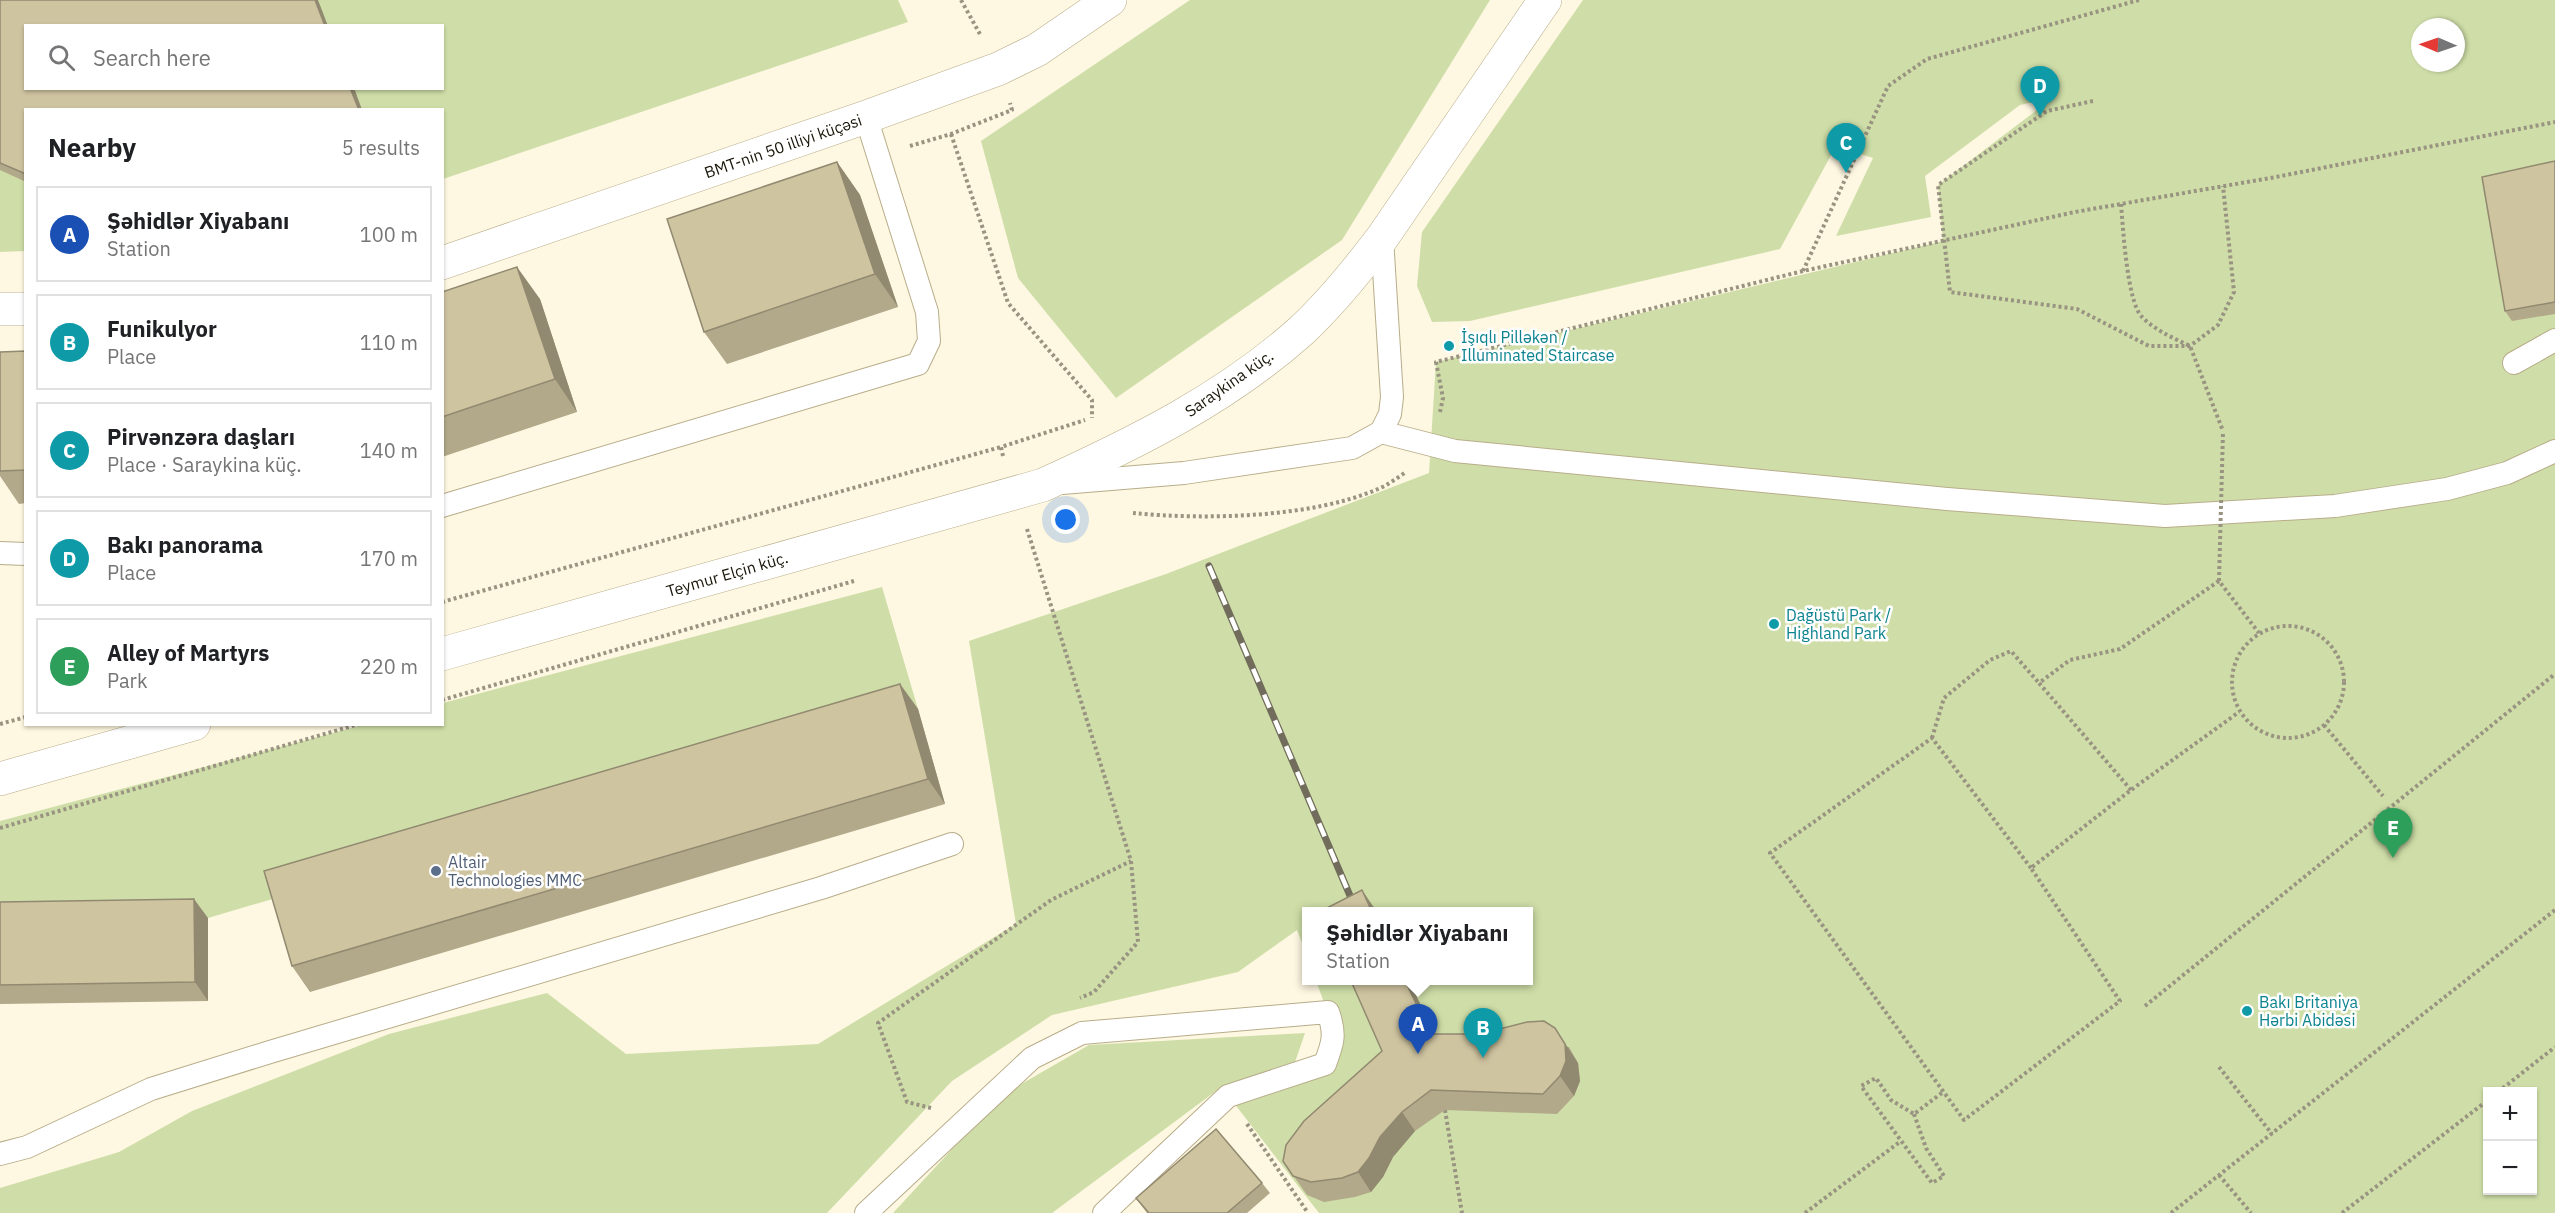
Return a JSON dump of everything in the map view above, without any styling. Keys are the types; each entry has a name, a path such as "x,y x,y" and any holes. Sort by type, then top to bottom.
{"street":[{"name":"BMT-nin 50 illiyi küçəsi","path":"444,262 866,117 998,69 1037,50 1110,0"},
{"name":"Saraykina küç.","path":"1028,490 1124,448 1188,413 1230,387 1300,331 1341,290 1382,238 1545,0"},
{"path":"0,309 24,309"},
{"name":"Teymur Elçin küç.","path":"444,653 1028,490"},
{"path":"0,779 187,726"}],"lane":[{"path":"444,505 918,364 929,341 927,312 866,117"},
{"path":"1028,490 1296,458 1352,448 1381,432 1390,414 1392,397 1382,238"},
{"path":"2514,363 2555,340"},
{"path":"1381,432 1455,451 1947,499 2165,516 2335,506 2447,489 2507,473 2555,451"},
{"path":"0,553 24,554"},
{"path":"0,1154 27,1147 152,1089 821,888 951,844"},
{"path":"866,1213 1032,1058 1082,1033 1328,1012 1334,1029 1332,1046 1325,1064 1228,1096 1104,1213"}],"path":[{"path":"1803,271 1888,86 1927,59 2139,0"},
{"path":"2093,101 2047,111 1938,185 1950,292 2077,309 2149,346 2190,346 2218,325 2234,292 2223,186"},
{"path":"1436,362 1803,271 2121,204 2555,122"},
{"path":"951,134 1008,303 1092,400"},
{"path":"2121,204 2130,284 2140,315 2162,332 2190,346 2223,431 2219,581 2259,633"},
{"path":"444,601 1001,447"},
{"path":"1016,534 1028,531 1131,861 1138,942 1094,992 1073,1002"},
{"path":"444,699 855,581"},
{"path":"2039,683 2070,660 2120,649 2219,581"},
{"path":"2295,625 2312,630 2327,641 2338,655 2343,672 2343,692 2337,710 2324,725 2307,735 2289,739 2269,736 2252,726 2239,712 2232,695 2231,676 2235,659 2246,644 2259,633 2277,626 2295,625"},
{"path":"1932,738 2031,868 2120,1000 1964,1120 1770,853 1932,738 1944,698 1990,660 2011,651 2131,790"},
{"path":"2145,1006 2555,674"},
{"path":"2031,868 2131,790 2239,712"},
{"path":"0,724 24,718"},
{"path":"2324,725 2383,796"},
{"path":"0,828 352,726"},
{"path":"967,1117 907,1102 878,1023 1051,900 1131,861"},
{"path":"2171,1213 2555,910"},
{"path":"2504,1087 2555,1047"},
{"path":"2219,1067 2272,1134"},
{"path":"1876,1078 1891,1100 1914,1114 1926,1148 1944,1176 1932,1183 1861,1086 1876,1078"},
{"path":"1914,1114 1943,1092"},
{"path":"1228,1096 1308,1213"},
{"path":"2342,1213 2483,1103"},
{"path":"1445,1110 1462,1213"},
{"path":"1805,1213 1901,1141"},
{"path":"2219,1175 2251,1213"}],"green space":[{"path":"0,0 898,0 908,22 444,179 444,108 24,108 24,251 0,252"},
{"path":"1190,0 1490,0 1342,240 1116,398 1018,278 981,141"},
{"name":"Dağüstü Park / Highland Park","path":"1583,0 2555,0 2555,1213 1319,1213 1230,1098 1325,1064 1334,1029 1318,985 1533,985 1533,907 1302,907 1302,943 1297,930 1238,972 1052,1015 952,1081 827,1213 0,1213 0,1188 119,1152 192,1111 389,1034 547,993 626,1054 818,1044 1016,924 969,641 1166,574 1429,473 1436,362 1943,241 1938,185 2054,97 2020,105 1925,176 1931,217 1836,236 1873,158 1836,146 1780,249 1470,321 1432,322 1417,286 1422,232"},
{"path":"882,587 918,709 208,918 0,921 0,821 359,726 444,726 444,703"},
{"path":"1305,1033 1293,1068 1216,1091 1052,1213 893,1213 1002,1095 1089,1045"}],"building":[{"path":"0,0 315,0 324,24 24,24 24,90 351,90 358,108 24,108 24,173 0,163"},
{"path":"2555,161 2555,302 2505,311 2482,177"},
{"path":"837,162 875,274 704,332 667,219"},
{"path":"517,267 555,379 444,416 444,291"},
{"path":"24,351 24,470 0,471 0,352"},
{"path":"900,684 928,779 292,966 264,871"},
{"path":"1362,890 1370,907 1329,907"},
{"path":"194,899 195,982 0,985 0,902"},
{"path":"1353,985 1407,985 1431,1034 1480,1034 1527,1022 1544,1021 1555,1028 1565,1044 1566,1061 1560,1076 1543,1094 1431,1090 1402,1112 1380,1137 1369,1158 1358,1172 1342,1178 1311,1182 1293,1176 1283,1161 1286,1145 1304,1121 1382,1051"},
{"path":"1216,1129 1262,1183 1227,1213 1149,1213 1136,1198"}],"railway":[{"path":"1209,566 1355,907"}],"place":[{"name":"Bakı panorama","path":"2040,116"},
{"name":"Pirvənzəra daşları","path":"1846,173"},
{"name":"İşıqlı Pilləkən / Illuminated Staircase","path":"1449,346"},
{"name":"Dağüstü Park / Highland Park","path":"1774,624"},
{"name":"Alley of Martyrs","path":"2393,858"},
{"name":"Altair Technologies MMC","path":"436,871"},
{"name":"Bakı Britaniya Hərbi Abidəsi","path":"2247,1011"},
{"name":"Şəhidlər Xiyabanı","path":"1418,1054"},
{"name":"Funikulyor","path":"1483,1058"}]}
